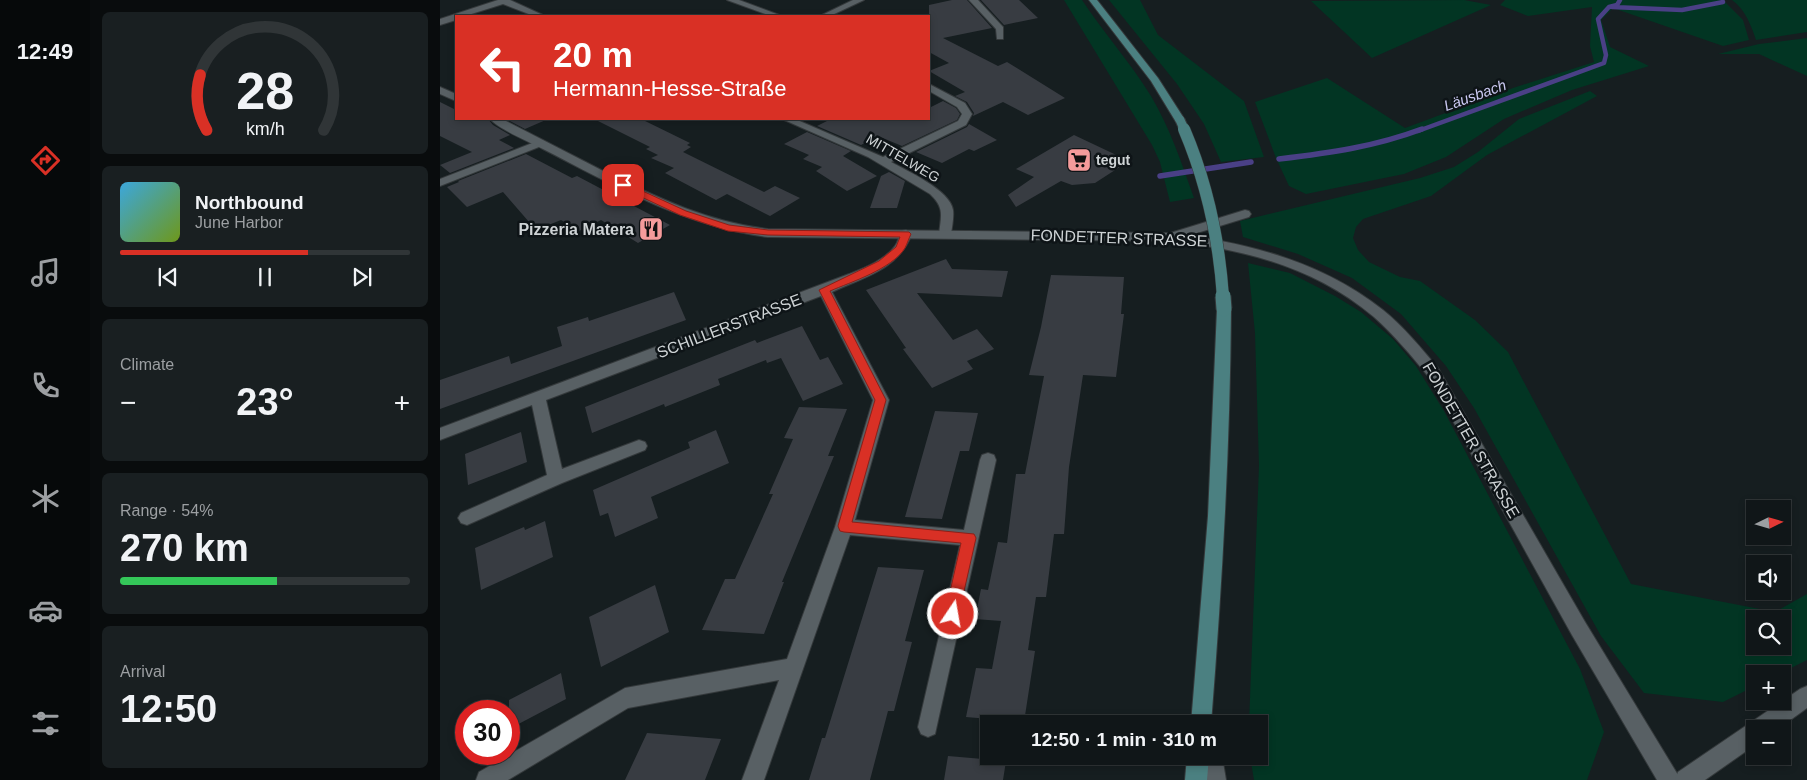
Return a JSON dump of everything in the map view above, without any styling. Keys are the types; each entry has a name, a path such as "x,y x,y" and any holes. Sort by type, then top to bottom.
{"main road":[{"path":"1093,0 1155,80 1180,120 1202,175 1215,220 1221,262 1224,309 1224,402 1218,520 1202,715"},
{"path":"1196,780 1197,765"}],"street":[{"path":"460,15 505,0 539,15"},
{"path":"731,0 775,15"},
{"path":"826,15 860,0"},
{"path":"973,0 1000,29 1000,37"},
{"path":"440,22 455,17"},
{"path":"884,161 962,123 967,114 961,105 930,89"},
{"path":"440,90 455,98"},
{"name":"FONDETTER STRASSE","path":"496,120 656,202 706,222 728,228 768,233 1171,237 1238,246 1302,267 1333,282 1362,300 1388,321 1412,345 1434,372 1587,646 1670,780"},
{"name":"MITTELWEG","path":"789,120 884,161 934,192 944,201 947,210 945,234"},
{"path":"440,183 540,143"},
{"path":"1171,237 1245,214"},
{"name":"SCHILLERSTRASSE","path":"440,434 824,290 893,256 900,248 906,234"},
{"path":"753,780 844,526 880,400 824,290"},
{"path":"538,397 556,478"},
{"path":"466,518 556,478 639,446"},
{"path":"928,726 988,460"},
{"path":"844,526 969,538"},
{"path":"487,780 625,698 794,667"},
{"path":"1206,674 1207,715"},
{"path":"1773,720 1807,696"},
{"path":"1686,780 1746,738"},
{"path":"1212,765 1215,780"}],"green space":[{"path":"1064,0 1082,0 1143,83 1170,133 1194,198 1170,202 1160,162 1152,145"},
{"path":"1109,0 1140,0 1158,35 1244,101 1264,157 1221,162 1204,124 1177,84"},
{"path":"1464,0 1491,5 1372,58 1311,1"},
{"path":"1505,0 1723,0 1743,20 1749,40 1723,46 1613,8 1601,20 1610,47 1649,66 1572,90 1504,119 1446,157 1404,174 1306,194 1289,186 1276,158 1255,102 1327,78 1405,128 1513,88 1594,62 1590,46 1592,7 1528,16 1500,5"},
{"path":"1732,0 1807,0 1807,32 1756,40 1744,13"},
{"path":"1807,38 1807,76 1759,54 1718,54 1759,44"},
{"path":"1590,91 1597,96 1487,155 1431,196 1363,219 1356,227 1353,238 1358,250 1369,262 1400,277 1420,281 1475,320 1508,352 1631,584 1765,610 1746,610 1746,655 1791,655 1791,610 1779,610 1807,594 1807,660 1791,668 1791,665 1746,665 1746,690 1723,702 1644,693 1601,636 1474,408 1446,366 1401,314 1352,278 1298,254 1243,237 1240,221 1420,178 1454,167 1478,152 1519,119"},
{"path":"1248,263 1290,273 1335,296 1361,312 1393,339 1416,366 1444,411 1580,669 1604,732 1587,780 1254,780 1252,765 1268,765 1268,715 1249,715 1259,466 1255,333"}],"building":[{"path":"952,0 967,0 992,28 943,38 998,66 1007,62 1065,98 1028,115 1003,102 973,116 974,113 967,102 955,96 965,92 930,72 949,63 930,53 929,5"},
{"path":"981,0 1019,0 1038,18 1004,25"},
{"path":"943,101 956,108 960,114 957,120 902,146 878,136 861,145 817,126 829,120 930,120 930,108"},
{"path":"440,102 455,110 455,120 489,120 493,125 510,135 499,140 514,148 450,173 440,165 472,152 440,136"},
{"path":"508,120 546,120 525,129"},
{"path":"596,120 643,120 690,143 687,145 691,147 683,152 764,192 775,186 800,198 770,216 727,194 716,200 665,173 674,168 651,158 658,155 646,149 650,147"},
{"path":"969,124 997,140 974,151 969,149 942,163 916,152 967,127"},
{"path":"807,132 851,151 843,156 877,176 847,191 816,171 822,167 803,159 809,155 784,144"},
{"name":"tegut","path":"1074,135 1129,161 1095,183 1072,185 1061,181 1016,207 1008,195 1034,177 1016,169"},
{"path":"526,154 572,178 577,176 670,225 638,243 601,220 579,231 561,220 536,230 503,192 467,207 447,187"},
{"path":"889,172 905,181 897,208 870,208 881,176"},
{"path":"946,259 952,269 1008,271 1002,297 917,293 953,340 977,329 994,349 967,361 973,369 932,388 903,349 906,348 866,290"},
{"path":"1051,275 1124,277 1121,314 1124,314 1116,377 1083,375 1069,467 1064,534 1054,534 1046,597 1036,597 1028,650 1035,651 1025,715 980,715 980,718 966,717 976,668 992,669 1001,621 975,619 981,589 988,590 998,542 1007,543 1016,474 1025,474 1044,376 1029,375"},
{"path":"674,292 686,320 440,409 440,380 509,356 511,364 562,346 557,327 588,317 589,321"},
{"path":"802,326 820,360 828,357 843,384 803,401 781,358 767,363 766,360 718,379 720,385 665,407 664,404 592,433 585,407 755,340 757,343"},
{"path":"799,407 847,409 828,456 834,456 782,582 784,582 764,634 702,630 725,579 735,579 773,494 769,494 793,439 784,438"},
{"path":"935,411 978,413 969,451 960,451 942,519 905,517"},
{"path":"716,430 729,463 651,497 658,518 615,537 608,513 600,516 593,490 690,448 688,442"},
{"path":"521,432 527,462 468,485 465,454"},
{"path":"545,521 553,557 481,590 475,548 524,527 525,530"},
{"path":"878,567 924,570 905,641 912,642 894,711 888,711 870,780 809,780 822,738 825,738"},
{"path":"655,585 669,632 601,667 589,617"},
{"path":"561,673 566,699 520,723 520,700 509,700"},
{"path":"647,733 721,739 705,780 625,780"},
{"path":"948,756 980,759 980,765 1005,765 1003,780 944,780"}],"waterway":[{"name":"Läusbach","path":"1418,131 1604,63 1606,55 1598,19 1609,7 1617,5 1620,0"},
{"path":"1612,7 1682,10 1723,2"},
{"name":"Läusbach","path":"1279,159 1334,152 1369,145 1422,129"},
{"path":"1160,176 1251,162"}],"place":[{"name":"tegut","path":"1079,160"},
{"name":"Pizzeria Matera","path":"651,229"}],"route":[{"path":"623,185 656,202 706,222 728,228 768,233 906,234 900,248 893,256 824,290 880,400 844,526 969,538 953,614"}]}
